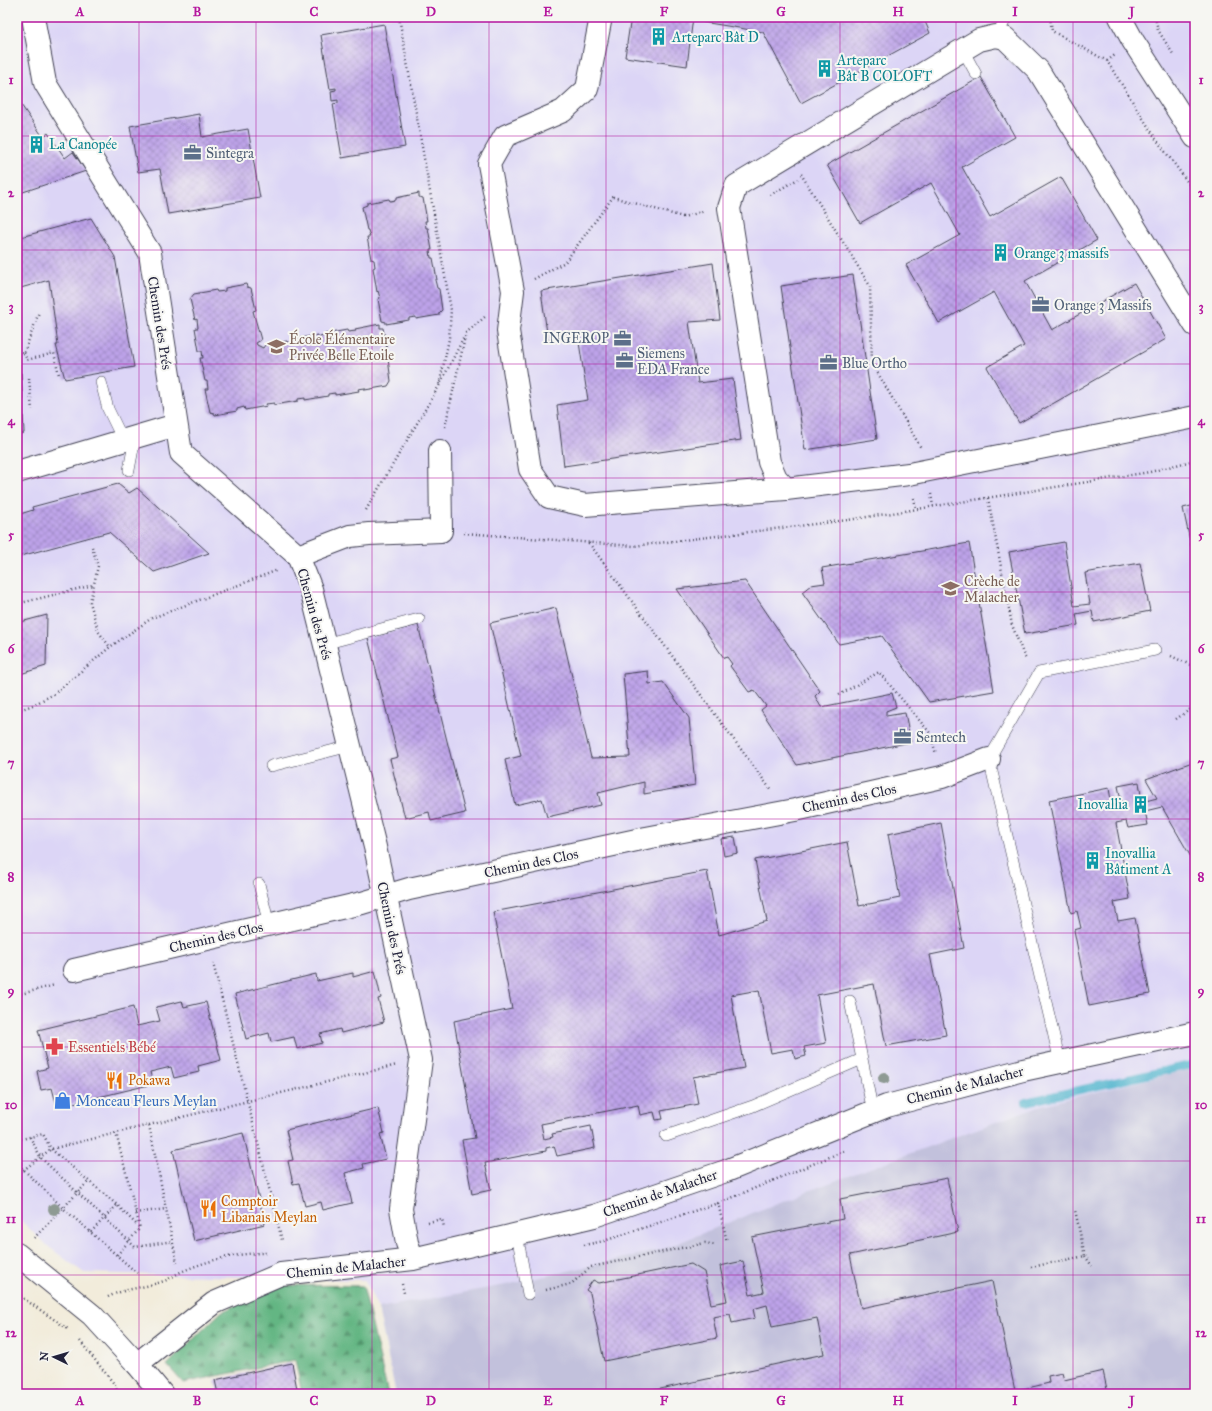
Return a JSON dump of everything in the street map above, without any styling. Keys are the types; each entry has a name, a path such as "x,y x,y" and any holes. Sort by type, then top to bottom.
{"street":[{"name":"Chemin des Prés","path":"33,17 45,83 150,253 181,453 298,556 311,589 386,896 421,1060 401,1209 407,1243 413,1259"},
{"path":"601,17 587,89 564,111 505,136 489,164 513,292 508,331 530,469 549,497 585,505 786,489 927,470 1195,417"},
{"path":"1127,19 1133,41 1195,136"},
{"path":"786,489 776,478 769,462 729,208 736,186 979,40 996,36 1005,38 1038,70 1195,324"},
{"path":"17,472 176,425"},
{"path":"298,556 350,536 441,531 440,451"},
{"name":"Chemin des Clos","path":"74,970 362,903 386,896 638,840 795,810 942,778 989,759"},
{"name":"Chemin de Malacher","path":"138,1364 214,1304 281,1274 413,1259 594,1216 726,1171 887,1106 1060,1062 1195,1033"},
{"path":"25,1247 138,1364 162,1394"},
{"path":"138,1364 142,1394"}],"lane":[{"path":"996,36 1007,17"},
{"path":"963,50 976,74"},
{"path":"101,382 108,409 129,440 129,470"},
{"path":"324,644 419,619"},
{"path":"1060,1062 989,759 1039,673 1155,650"},
{"path":"271,766 350,746"},
{"path":"259,884 269,925"},
{"path":"850,1001 873,1112"},
{"path":"666,1136 753,1106 862,1059"},
{"path":"517,1234 528,1294"}],"path":[{"path":"399,17 451,310 449,338 438,386"},
{"path":"1050,17 1052,31 1107,61 1156,139 1195,192"},
{"path":"1155,17 1158,30 1175,58"},
{"path":"790,154 870,286 872,363 920,444 927,470"},
{"path":"350,536 438,386 466,333 513,292 565,262 614,197 683,217 706,211"},
{"path":"39,312 24,353 27,360 54,353 59,375"},
{"path":"440,451 466,333"},
{"path":"17,351 24,353"},
{"path":"29,378 32,410"},
{"path":"441,531 634,546 848,520 1150,472 1195,460"},
{"path":"988,498 1012,625 1024,656 1039,673"},
{"path":"588,542 772,792"},
{"path":"92,547 98,566 90,602 98,631 110,648"},
{"path":"17,711 33,705 54,694 110,648 152,618 277,570 298,556"},
{"path":"17,604 93,585"},
{"path":"1155,650 1166,653 1195,667"},
{"path":"839,695 879,672 930,733 942,778"},
{"path":"1176,719 1195,706"},
{"path":"207,939 282,1240"},
{"path":"17,995 63,984 74,970"},
{"path":"17,1175 25,1171 51,1149 421,1060"},
{"path":"150,1125 177,1263"},
{"path":"116,1133 140,1228"},
{"path":"17,1140 43,1134 51,1149 117,1205 140,1228"},
{"path":"30,1137 41,1158 128,1242 135,1247 173,1241"},
{"path":"582,1246 604,1241 718,1203 847,1150"},
{"path":"17,1152 22,1168 63,1208 137,1273"},
{"path":"25,1247 89,1181"},
{"path":"718,1203 727,1242"},
{"path":"90,1232 117,1205"},
{"path":"135,1213 166,1209"},
{"path":"1075,1210 1085,1256 1092,1266"},
{"path":"116,1255 140,1228"},
{"path":"528,1294 571,1284 591,1267 705,1242 716,1245"},
{"path":"109,1296 125,1290 164,1281 192,1268 245,1253"},
{"path":"1032,1267 1085,1256"},
{"path":"402,1284 404,1293"},
{"path":"17,1294 69,1330"},
{"path":"80,1340 115,1385 118,1394"}],"shaded area":[{"path":"17,17 1195,17 1195,1394 396,1394 378,1308 365,1280 84,1273 49,1247 17,1217"},
{"path":"1195,1068 1195,1394 396,1394 378,1308 506,1285 661,1250 805,1192 1042,1105"}],"green space":[{"path":"282,1285 363,1286 388,1394 302,1394 295,1360 183,1383 167,1365 221,1312"}],"building":[{"name":"Arteparc Bât D","path":"631,17 693,17 687,66 625,57"},
{"name":"Arteparc Bât B COLOFT","path":"703,17 923,17 930,33 801,103 763,32 703,22"},
{"path":"384,24 405,147 342,158 333,104 338,103 338,100 332,101 331,91 336,90 336,88 330,89 321,35"},
{"name":"Orange 3 massifs","path":"981,77 1015,137 962,167 990,217 1061,177 1097,240 1025,281 1052,330 1134,283 1166,339 1019,423 987,367 1024,346 994,292 939,323 906,265 960,235 931,183 860,223 827,165"},
{"name":"La Canopée","path":"17,99 43,137 48,133 65,158 73,152 86,171 17,194"},
{"name":"Sintegra","path":"199,114 202,137 248,129 260,198 168,214 160,169 138,172 130,126"},
{"path":"419,193 419,197 423,198 427,221 425,221 426,228 428,228 432,250 430,250 431,258 433,258 437,280 435,280 437,288 439,289 442,310 439,315 416,319 416,317 409,318 409,320 386,324 386,322 382,321 378,299 380,298 378,291 377,292 373,268 375,267 374,260 371,259 367,237 370,237 362,207 367,205 367,203 389,199 390,201 396,200 396,198"},
{"path":"91,218 115,257 134,367 65,379 56,345 58,345 49,280 17,289 17,238"},
{"path":"713,263 720,320 689,322 698,383 733,379 741,440 564,466 557,405 588,400 578,336 548,340 541,291"},
{"name":"Blue Ortho","path":"853,275 877,439 805,450 781,286"},
{"path":"246,284 247,287 251,288 256,310 253,311 261,340 256,343 263,348 265,345 287,341 288,343 295,341 294,339 318,335 318,337 326,336 325,334 347,330 348,332 356,331 355,329 380,324 380,328 383,328 387,350 384,351 385,360 388,359 391,381 388,386 365,390 365,388 358,389 359,391 335,395 335,393 328,394 328,396 305,400 305,398 298,399 298,401 274,405 274,403 266,404 267,406 245,410 244,407 237,409 237,411 215,415 214,413 210,412 205,389 208,389 207,381 205,381 200,358 203,358 202,351 199,351 195,328 198,328 197,319 195,320 190,299 194,294 216,290 217,292 225,291 225,288"},
{"path":"17,373 21,373 24,433 17,435"},
{"path":"118,484 129,493 137,488 209,553 154,572 109,532 17,557 17,515 33,510 32,507"},
{"path":"1195,505 1195,559 1194,560 1183,508"},
{"path":"1064,542 1074,606 1090,604 1085,573 1140,563 1150,611 1094,622 1092,611 1076,614 1078,625 1025,634 1009,552"},
{"path":"969,543 994,691 929,702 882,636 839,644 802,592 811,585 825,583 822,568"},
{"path":"745,581 820,691 815,696 821,707 892,693 896,707 886,711 886,716 905,713 911,742 797,765 761,710 766,706 754,690 749,692 730,666 732,664 727,657 724,658 677,589"},
{"path":"556,608 591,758 630,757 623,674 648,671 649,684 663,682 689,718 695,785 644,794 644,782 598,793 601,805 547,817 542,799 515,805 505,760 521,756 490,623"},
{"path":"47,615 46,666 17,675 17,623"},
{"path":"418,625 465,813 431,821 429,812 405,818 390,759 398,757 368,638"},
{"name":"Inovallia Bâtiment A","path":"1195,761 1195,864 1162,807 1145,811 1148,825 1128,828 1126,821 1116,823 1130,899 1114,902 1118,921 1135,918 1150,994 1089,1006 1074,930 1081,928 1077,911 1071,913 1049,800 1109,788 1112,807 1122,805 1118,786 1139,782 1142,802 1157,798 1146,779"},
{"path":"941,823 964,948 930,955 946,1035 886,1046 874,984 817,995 826,1043 804,1047 806,1056 795,1059 793,1049 771,1053 759,990 731,995 744,1068 693,1077 698,1104 661,1111 663,1119 656,1120 654,1112 640,1115 638,1105 541,1124 544,1139 553,1137 552,1134 591,1126 595,1148 557,1156 554,1146 546,1148 546,1151 485,1163 491,1190 472,1194 462,1140 475,1138 454,1021 512,1009 493,912 707,871 719,935 767,921 755,860 847,842 859,906 900,898 888,834"},
{"path":"735,837 738,853 724,856 721,839"},
{"path":"375,971 381,998 378,999 384,1022 341,1033 340,1029 320,1034 322,1043 297,1049 294,1037 271,1042 269,1033 246,1039 235,994 316,974 317,981 353,973 353,977"},
{"path":"182,1001 184,1007 206,1002 221,1060 198,1066 199,1072 174,1078 171,1067 150,1072 153,1084 57,1107 52,1088 41,1090 37,1071 48,1068 38,1030 133,1007 137,1026 160,1021 156,1007"},
{"path":"378,1108 384,1133 380,1134 386,1159 363,1164 364,1168 345,1173 352,1203 323,1210 321,1202 305,1206 299,1183 293,1184 288,1161 293,1160 286,1130"},
{"path":"243,1133 265,1224 194,1241 173,1150"},
{"path":"947,1178 958,1232 850,1255 861,1308 992,1281 1015,1391 1049,1383 1048,1376 1062,1373 1064,1380 1103,1371 1108,1394 637,1394 824,1354 817,1318 772,1327 767,1305 753,1309 755,1318 732,1323 730,1314 713,1317 717,1338 604,1361 590,1293 586,1290 593,1280 599,1283 691,1264 704,1272 711,1304 727,1301 720,1266 743,1261 750,1295 764,1292 752,1237 843,1219 840,1199"},
{"path":"292,1363 298,1394 218,1394 215,1380"}],"waterway":[{"path":"1026,1102 1195,1064"}],"place":[{"name":"Arteparc Bât D","path":"659,37"},
{"name":"Arteparc Bât B COLOFT","path":"824,68"},
{"name":"La Canopée","path":"36,144"},
{"name":"Sintegra","path":"193,153"},
{"name":"Orange 3 massifs","path":"1001,253"},
{"name":"Orange 3 Massifs","path":"1041,305"},
{"name":"INGEROP","path":"622,338"},
{"name":"École Élémentaire Privée Belle Etoile","path":"276,347"},
{"name":"Siemens EDA France","path":"624,361"},
{"name":"Blue Ortho","path":"829,363"},
{"name":"Crèche de Malacher","path":"951,589"},
{"name":"Semtech","path":"903,737"},
{"name":"Inovallia","path":"1141,804"},
{"name":"Inovallia Bâtiment A","path":"1092,861"},
{"name":"Essentiels Bébé","path":"55,1047"},
{"name":"Pokawa","path":"115,1080"},
{"name":"Monceau Fleurs Meylan","path":"63,1101"},
{"name":"Comptoir Libanais Meylan","path":"208,1209"}]}
